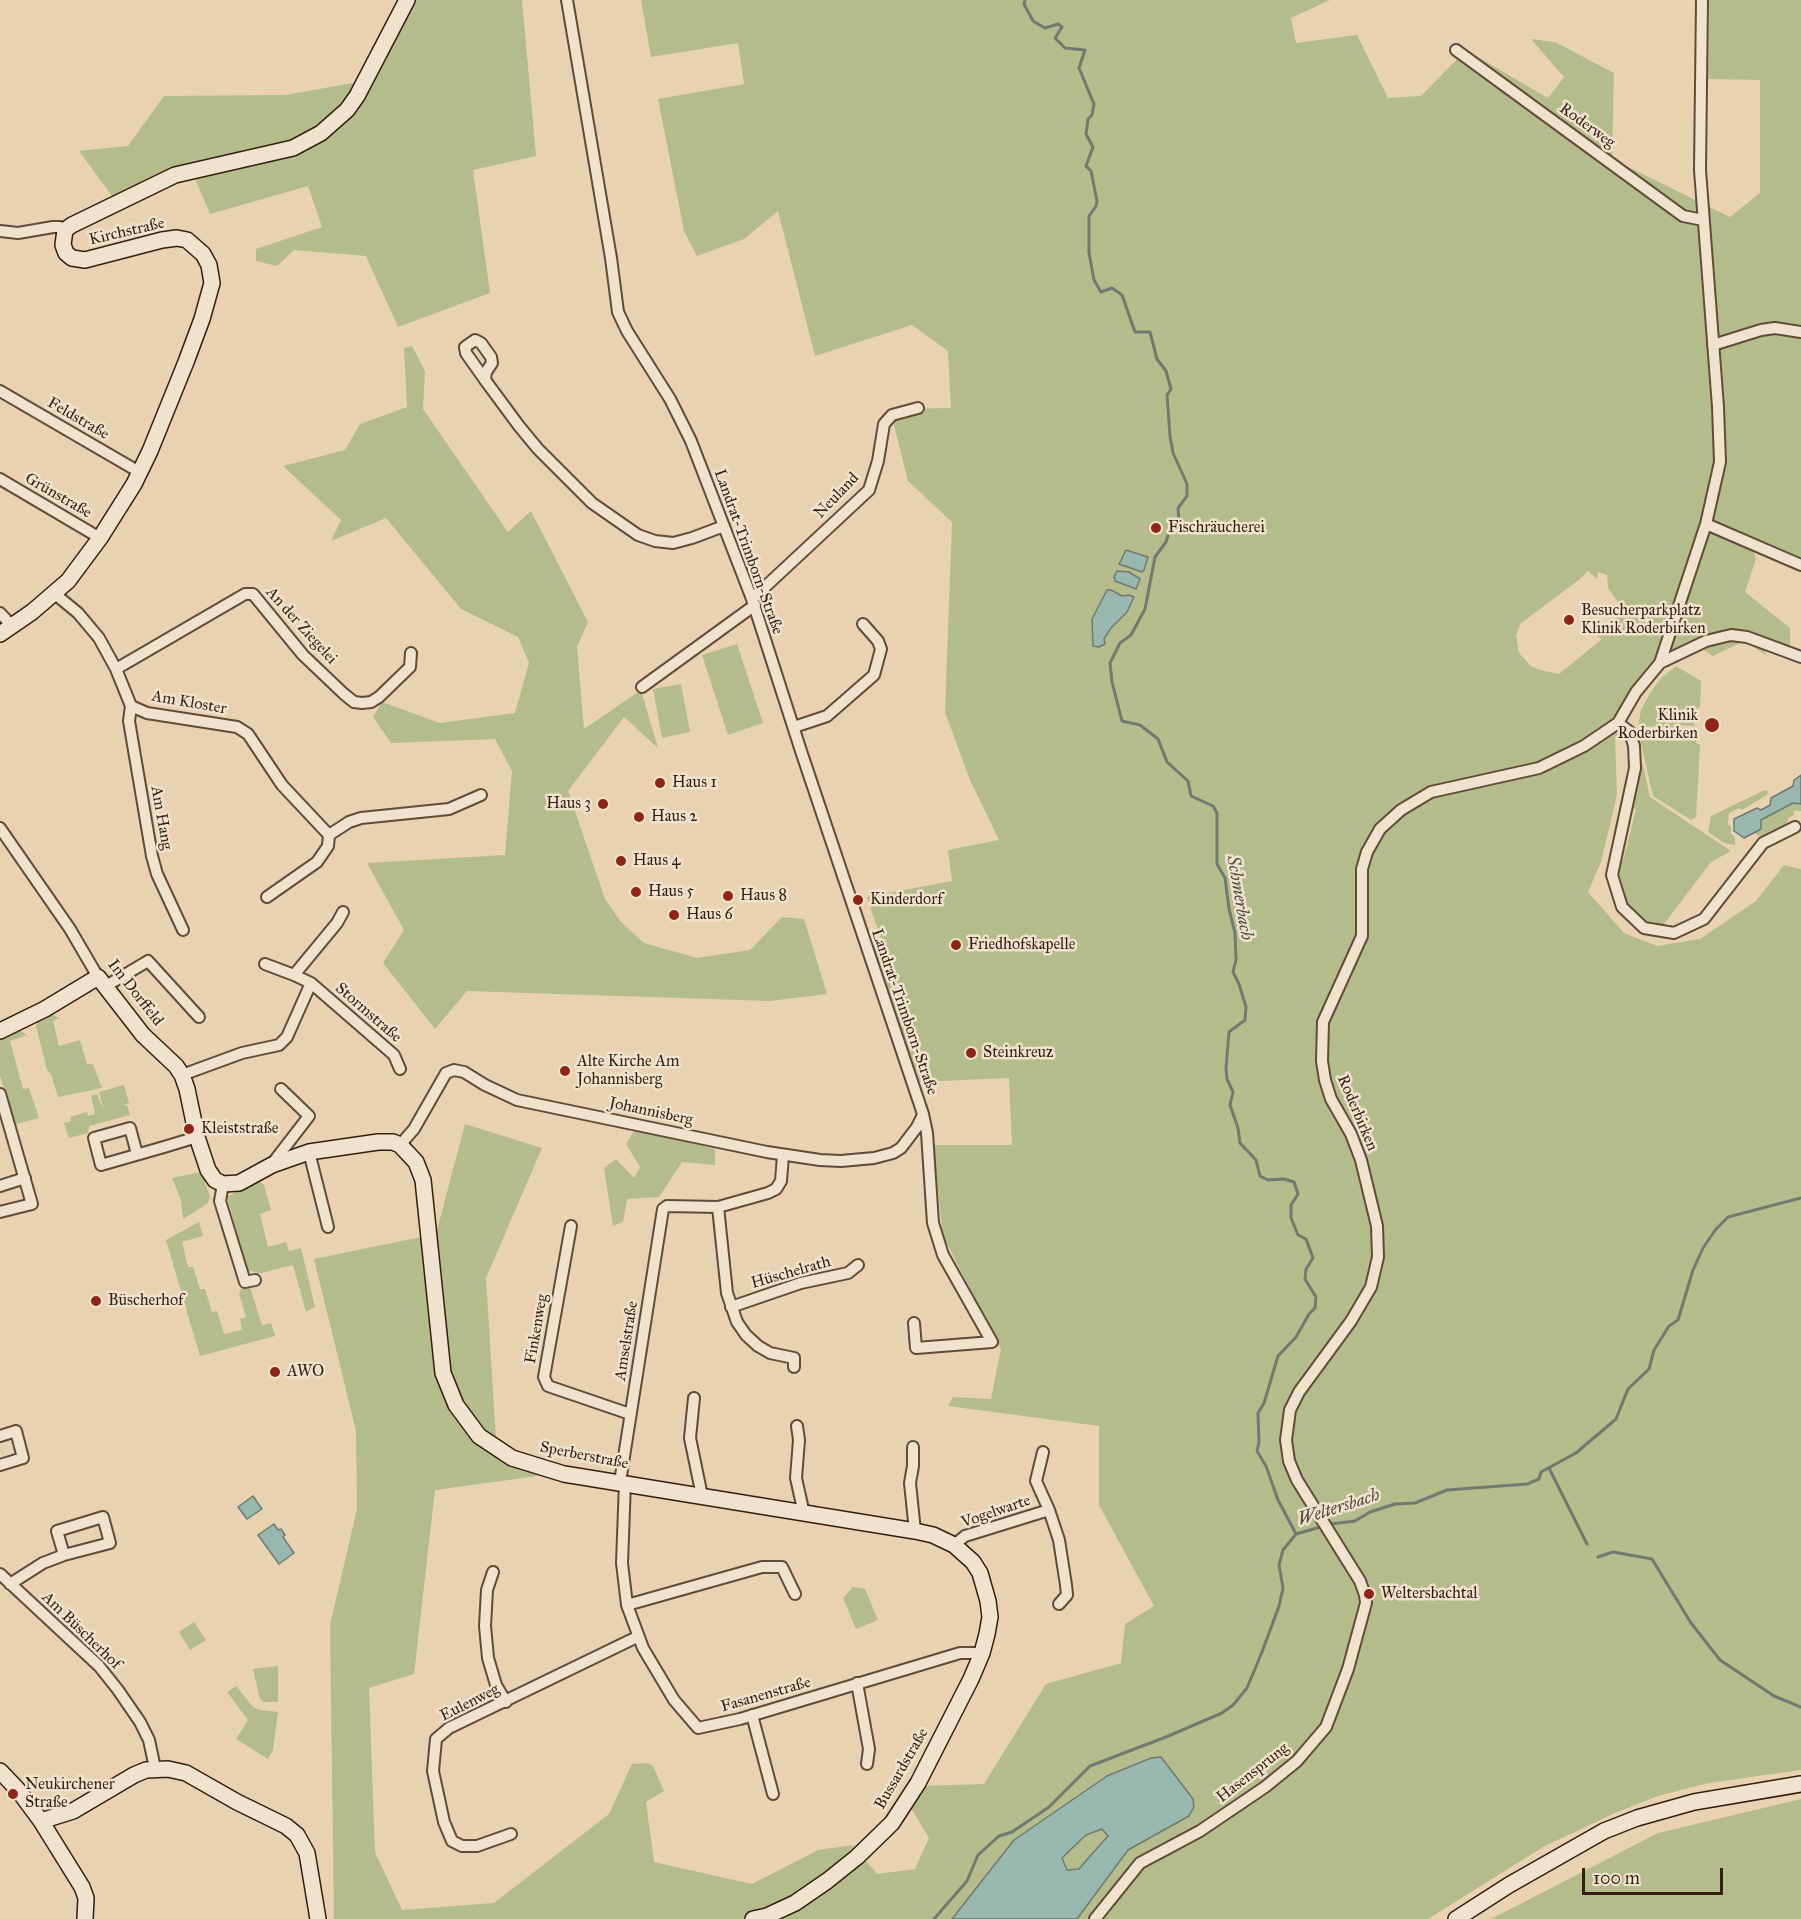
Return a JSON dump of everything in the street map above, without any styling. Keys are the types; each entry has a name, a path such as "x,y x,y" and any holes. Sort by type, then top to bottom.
{"street":[{"name":"Kirchstraße","path":"6,630 55,594 81,565 141,473 186,362 209,298 212,283 209,266 203,254 193,243 177,238 162,240 85,260 72,258 66,253 63,245 65,230 175,174 293,148 321,133 347,110 357,96 407,0"},
{"name":"Landrat-Trimborn-Straße","path":"567,0 608,238 618,312 627,331 675,409 691,441 753,602 923,1114 927,1133 933,1223 943,1255 992,1342 916,1348 914,1323"},
{"path":"1702,0 1700,170 1720,462 1706,524 1801,565"},
{"name":"Roderweg","path":"1456,50 1683,216 1703,220"},
{"path":"0,231 11,233 53,226 65,230"},
{"path":"1713,345 1761,330 1775,328 1801,332"},
{"path":"485,380 538,449 592,503 638,536 673,543 724,526"},
{"name":"Feldstraße","path":"0,391 141,473"},
{"name":"Neuland","path":"642,687 753,602 869,490 878,461 884,424 892,415 918,408"},
{"name":"Grünstraße","path":"0,479 100,538"},
{"name":"Roderbirken","path":"1366,1603 1360,1581 1297,1480 1289,1461 1286,1440 1290,1410 1299,1392 1351,1321 1371,1287 1378,1257 1377,1226 1361,1160 1351,1134 1331,1099 1322,1061 1323,1022 1362,936 1362,869 1367,852 1380,829 1401,810 1431,792 1539,768 1584,746 1618,723 1636,692 1660,663 1706,524"},
{"name":"Am Kloster","path":"55,594 89,624 99,638 116,669 131,706 147,713 237,727 248,734 282,785 329,835"},
{"name":"An der Ziegelei","path":"116,669 245,594 253,594 303,655 354,702 372,702 379,697 410,667 411,653"},
{"path":"0,613 6,630"},
{"path":"794,727 827,716 874,675 881,649 878,640 863,624"},
{"name":"Roderbirken","path":"1660,663 1706,641 1731,635 1747,637 1801,657"},
{"name":"Am Hang","path":"131,706 129,721 152,856 157,874 183,930"},
{"path":"1618,723 1630,732 1634,746 1635,768 1612,875 1622,908 1644,928 1674,933 1704,919 1763,843 1795,827"},
{"path":"267,897 317,862 325,852 329,835 361,818 448,809 481,795"},
{"name":"Im Dorffeld","path":"0,828 70,929 102,982 143,1035 176,1066 182,1075 188,1089 197,1137 208,1170 215,1180 223,1184"},
{"path":"294,975 337,923 342,912"},
{"path":"0,1031 148,961 199,1017"},
{"name":"Stormstraße","path":"265,964 311,983 394,1055 400,1069"},
{"path":"182,1075 242,1053 279,1045 286,1037 311,983"},
{"name":"Johannisberg","path":"400,1145 414,1129 446,1073 454,1070 464,1071 485,1085 517,1100 783,1155 841,1161 874,1158 893,1153 901,1148 917,1127 923,1114"},
{"path":"272,1165 309,1116 281,1089"},
{"path":"0,1094 32,1204 0,1212"},
{"path":"137,1155 197,1137"},
{"path":"255,1280 245,1282 220,1201 223,1184 239,1182 272,1165 309,1152 378,1142 393,1142 400,1145"},
{"name":"Sperberstraße","path":"400,1145 416,1162 423,1180 443,1373 456,1405 479,1436 512,1458 548,1471 933,1535 954,1545 973,1562 980,1573"},
{"path":"309,1152 328,1227"},
{"path":"718,1207 768,1194 776,1189 781,1181 783,1155"},
{"path":"0,1186 25,1178"},
{"name":"Amselstraße","path":"622,1483 630,1414 663,1209 667,1206 718,1207"},
{"name":"Hüschelrath","path":"718,1207 727,1293 737,1322 758,1346 770,1353 794,1358 794,1367"},
{"name":"Finkenweg","path":"571,1226 544,1377 548,1386 630,1414"},
{"name":"Hüschelrath","path":"731,1307 801,1283 848,1273 858,1265"},
{"path":"694,1398 690,1438 702,1496"},
{"path":"797,1426 799,1440 796,1478 804,1514"},
{"path":"0,1436 16,1431 23,1458 0,1465"},
{"path":"913,1447 910,1482 915,1531"},
{"name":"Vogelwarte","path":"1043,1452 1036,1481 1059,1540 1067,1595 1059,1604"},
{"name":"Fasanenstraße","path":"622,1483 622,1563 627,1605 637,1637 675,1700 698,1728 752,1715 960,1653 981,1653"},
{"name":"Vogelwarte","path":"954,1545 965,1536 1049,1510"},
{"path":"10,1584 44,1563 64,1555 110,1543 103,1518 57,1531 64,1555"},
{"path":"627,1605 762,1567 782,1567 795,1594"},
{"path":"493,1572 487,1590 485,1626 488,1658 496,1685 506,1701"},
{"name":"Bussardstraße","path":"753,1919 767,1916 795,1903 827,1881 857,1857 892,1823 918,1783 971,1680 981,1653 990,1617 986,1589 980,1573"},
{"name":"Am Büscherhof","path":"0,1574 99,1666 140,1722 149,1740 155,1768"},
{"name":"Hasensprung","path":"1095,1919 1140,1863 1200,1831 1265,1787 1297,1761 1326,1727 1348,1669 1366,1603"},
{"name":"Eulenweg","path":"511,1834 477,1846 462,1846 452,1841 444,1822 433,1771 436,1739 449,1728 637,1637"},
{"path":"857,1683 869,1749 867,1764"},
{"path":"752,1715 773,1794"},
{"path":"40,1821 73,1811 134,1775 155,1768 186,1773 286,1826 297,1835 307,1853 318,1919"},
{"path":"0,1771 18,1790 40,1821 82,1887 86,1898 86,1919"},
{"path":"1456,1919 1509,1885 1604,1831 1637,1818 1694,1802 1801,1784"}],"green space":[{"path":"416,0 522,0 536,156 473,170 490,293 398,327 366,256 294,250 277,266 256,261 256,249 322,227 308,186 210,214 189,164 169,168 112,196 79,151 128,146 164,96 286,95 352,83 370,83"},
{"path":"641,0 1330,0 1291,18 1296,43 1357,35 1388,98 1421,96 1466,50 1548,98 1564,77 1531,39 1555,42 1614,73 1612,159 1730,217 1760,193 1760,80 1708,79 1709,0 1801,0 1801,569 1708,527 1658,672 1630,710 1615,740 1617,795 1601,862 1588,892 1624,933 1657,946 1700,939 1756,901 1784,865 1801,869 1801,1770 1709,1783 1658,1796 1615,1813 1543,1847 1428,1919 1077,1919 1128,1850 1189,1816 1193,1798 1160,1757 1151,1758 1014,1840 952,1919 334,1919 330,1625 357,1509 356,1431 314,1259 436,1234 465,1124 542,1148 486,1278 497,1455 538,1476 435,1490 414,1674 369,1688 375,1852 402,1910 494,1903 609,1814 632,1764 647,1763 653,1766 664,1791 646,1802 654,1862 752,1884 818,1850 853,1845 877,1874 915,1869 929,1838 911,1808 922,1786 984,1784 1046,1684 1121,1663 1125,1624 1154,1606 1099,1505 1099,1426 948,1406 953,1397 991,1399 1001,1349 943,1236 933,1145 1012,1145 1009,1078 920,1082 871,943 881,939 867,897 952,881 948,850 999,840 970,780 945,712 952,522 908,481 890,409 951,408 948,351 912,325 815,356 778,211 744,239 697,256 684,231 658,99 744,84 738,43 651,57","holes":["1588,571 1597,579 1598,572 1607,575 1608,588 1617,601 1618,617 1593,634 1602,639 1559,674 1531,666 1519,653 1516,636 1520,624","1111,590 1122,596 1134,597 1127,612 1111,628 1104,639"]},
{"path":"412,346 425,371 423,409 508,532 531,511 588,622 577,647 584,729 641,690 658,748 624,717 568,791 605,899 621,922 644,943 697,958 750,950 782,917 804,919 827,994 770,1001 467,991 435,1029 383,963 404,930 367,863 505,855 512,771 495,739 391,743 373,717 382,702 440,723 515,713 529,663 518,637 461,609 386,518 331,541 341,520 283,466 345,450 360,424 407,407 404,348"},
{"path":"1708,529 1753,550 1756,559 1745,592 1790,628 1790,652 1743,633 1676,651 1671,649"},
{"path":"1726,639 1745,640 1763,646 1766,655 1744,641 1713,656 1699,647"},
{"path":"737,644 763,723 728,735 702,655"},
{"path":"1676,666 1701,681 1700,707 1693,711 1695,726 1677,725 1674,728 1638,726 1641,710 1650,693 1661,678"},
{"path":"681,684 690,732 662,738 653,689"},
{"path":"1639,735 1697,738 1696,743 1700,745 1696,817 1691,820 1653,796"},
{"path":"1641,757 1650,797 1731,851 1711,862 1661,928 1646,924 1635,917 1622,899 1617,876 1636,809 1630,807"},
{"path":"1765,790 1768,791 1767,795 1742,810 1739,808 1729,813 1728,824 1731,827 1731,834 1735,837 1735,845 1724,843 1708,832 1711,816"},
{"path":"1793,803 1801,804 1801,811 1794,811 1794,815 1788,818 1787,825 1761,837 1754,833 1761,829 1761,820"},
{"path":"51,1014 59,1018 53,1021 59,1046 80,1040 87,1064 93,1064 102,1088 58,1097 51,1074 47,1070 36,1026 38,1022"},
{"path":"19,1030 27,1035 10,1041 23,1089 29,1088 39,1118 16,1124 0,1076 0,1040"},
{"path":"124,1085 129,1103 124,1105 127,1105 130,1115 89,1126 88,1133 69,1138 64,1123 71,1121 70,1117 87,1112 88,1116 95,1114 91,1096 97,1094 104,1111 99,1092"},
{"path":"636,1128 715,1149 715,1165 682,1162 659,1197 627,1199 623,1222 613,1226 604,1168 616,1159 634,1178 640,1167 626,1144"},
{"path":"201,1172 210,1197 207,1204 183,1219 181,1200 172,1178"},
{"path":"257,1180 264,1185 271,1210 260,1214 268,1247 286,1242 289,1251 301,1248 315,1307 306,1312 293,1265 258,1274 248,1271 227,1197"},
{"path":"199,1222 203,1236 182,1242 188,1267 193,1267 200,1289 205,1289 212,1312 217,1311 224,1334 242,1330 240,1319 246,1317 239,1293 241,1289 250,1287 262,1325 271,1323 275,1336 200,1356 166,1240"},
{"path":"853,1587 865,1589 878,1620 856,1629 843,1598"},
{"path":"194,1622 206,1640 190,1650 179,1632"},
{"path":"278,1666 278,1702 264,1702 260,1699 253,1669"},
{"path":"236,1686 253,1707 278,1712 273,1750 268,1759 236,1739 248,1720 227,1692"},
{"path":"1801,1799 1801,1919 1491,1919 1658,1833"},
{"path":"1102,1829 1108,1836 1079,1869 1067,1870 1061,1859 1086,1835"}],"water":[{"path":"1126,550 1148,557 1142,572 1119,564"},
{"path":"1117,571 1129,572 1140,579 1136,589 1115,581"},
{"path":"1107,590 1122,596 1134,597 1127,612 1111,628 1104,639 1105,644 1099,647 1093,646 1092,619"},
{"path":"1801,775 1801,804 1793,803 1761,820 1761,829 1744,838 1734,831 1734,819 1757,808 1761,810 1770,805 1771,798 1793,786 1794,780"},
{"path":"253,1496 262,1509 247,1519 238,1507"},
{"path":"274,1524 278,1530 281,1529 285,1535 283,1537 294,1553 279,1564 258,1535"},
{"path":"1161,1757 1193,1799 1194,1807 1189,1816 1128,1850 1077,1919 952,1919 1014,1840 1107,1776 1151,1758","holes":["1102,1829 1108,1836 1079,1869 1067,1870 1062,1858 1086,1835"]}],"waterway":[{"name":"Schmerbach","path":"1025,0 1024,4 1033,21 1045,28 1058,24 1062,27 1055,38 1065,48 1085,50 1079,68 1094,104 1092,115 1088,119 1086,134 1093,147 1086,166 1091,171 1097,201 1089,216 1089,253 1094,280 1101,292 1112,288 1122,295 1135,332 1150,332 1157,359 1166,371 1171,389 1167,395 1170,436 1173,453 1187,484 1187,496 1178,508 1177,527 1169,532 1166,542 1155,557 1145,609 1131,635 1120,643 1110,663 1112,682 1122,721 1140,725 1158,739 1167,762 1188,781 1191,796 1213,806 1217,813 1217,864 1225,878 1235,933 1236,960 1233,972 1246,1007 1245,1020 1229,1032 1226,1068 1227,1079 1233,1092 1230,1105 1238,1128 1240,1143 1256,1160 1260,1176 1268,1180 1284,1179 1294,1182 1298,1194 1291,1205 1291,1218 1298,1235 1306,1239 1313,1258 1306,1269 1305,1279 1316,1297 1315,1308 1296,1337 1278,1356 1264,1403 1258,1413 1257,1451 1266,1466 1278,1500 1296,1534"},
{"name":"Weltersbach","path":"934,1919 967,1881 978,1855 999,1836 1012,1832 1049,1807 1090,1766 1166,1737 1222,1713 1233,1705 1247,1688 1279,1606 1283,1588 1279,1565 1283,1550 1296,1534 1331,1524 1355,1521 1370,1512 1395,1504 1415,1503 1447,1490 1527,1484 1539,1479 1541,1472 1576,1453 1616,1419 1628,1389 1649,1369 1654,1350 1669,1326 1678,1320 1693,1270 1703,1248 1716,1229 1728,1217 1801,1198"},
{"path":"1549,1468 1587,1544"},
{"path":"1598,1557 1613,1552 1652,1559 1691,1623 1720,1660 1774,1696 1801,1707"}],"place":[{"name":"Fischräucherei","path":"1156,528"},
{"name":"Besucherparkplatz Klinik Roderbirken","path":"1569,620"},
{"name":"Klinik Roderbirken","path":"1712,725"},
{"name":"Haus 1","path":"660,783"},
{"name":"Haus 3","path":"603,804"},
{"name":"Haus 2","path":"639,817"},
{"name":"Haus 4","path":"621,861"},
{"name":"Haus 5","path":"636,892"},
{"name":"Haus 8","path":"728,896"},
{"name":"Kinderdorf","path":"858,900"},
{"name":"Haus 6","path":"674,915"},
{"name":"Friedhofskapelle","path":"956,945"},
{"name":"Steinkreuz","path":"971,1053"},
{"name":"Alte Kirche Am Johannisberg","path":"565,1071"},
{"name":"Kleiststraße","path":"189,1129"},
{"name":"Büscherhof","path":"96,1301"},
{"name":"AWO","path":"275,1372"},
{"name":"Weltersbachtal","path":"1369,1594"},
{"name":"Neukirchener Straße","path":"13,1794"}]}
